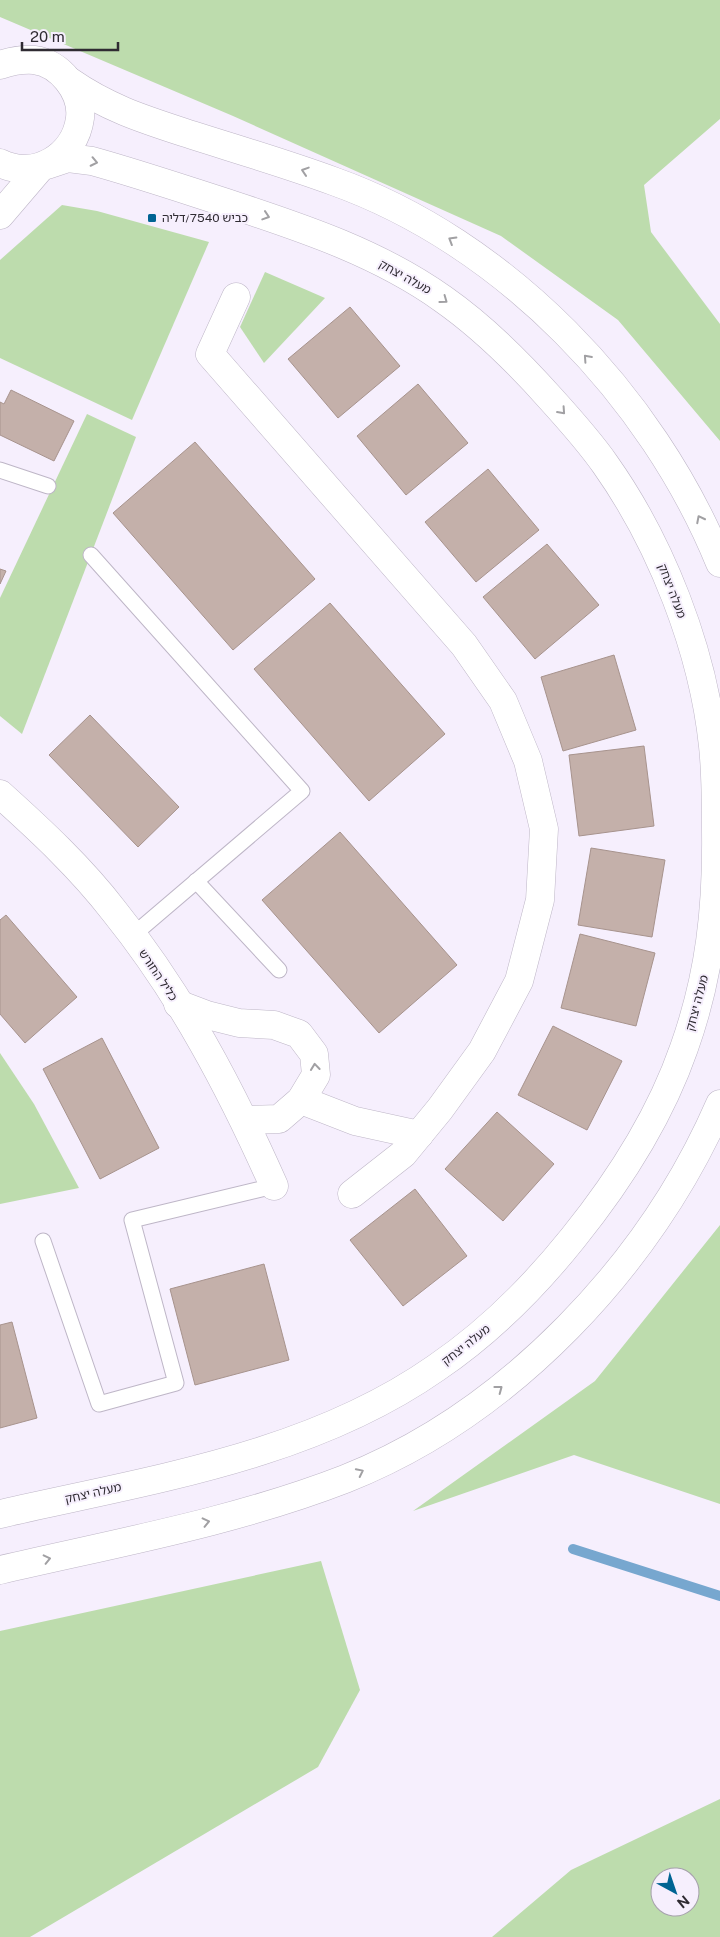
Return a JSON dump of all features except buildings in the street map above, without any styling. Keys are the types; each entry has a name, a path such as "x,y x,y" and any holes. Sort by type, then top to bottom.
{"street":[{"path":"5,60 36,60 54,68 69,81 103,104 335,181 427,226 472,252 508,280 547,315 632,410 649,432 683,484 720,563"},
{"path":"0,215 44,166 62,154 75,136 80,117 78,98 69,81"},
{"name":"מעלה יצחק","path":"0,164 9,168 28,170 68,158 92,161 315,232 361,252 442,298 472,322 542,389 605,464 635,512 658,555 691,643 705,695 713,745 717,868 710,951 700,1001 683,1053 662,1101 636,1150 598,1207 525,1293 485,1332 433,1371 384,1400 326,1428 227,1461 0,1514"},
{"path":"236,297 210,354 464,645 503,701 528,761 544,829 540,900 519,981 482,1051 419,1135 403,1154 352,1194"},
{"name":"כליל החורש","path":"0,794 48,837 114,910 207,1048 244,1120 274,1186"},
{"path":"178,1004 207,1015 239,1023 274,1025 299,1034 314,1054 316,1075 301,1100 279,1119 244,1120"},
{"path":"301,1100 355,1122 419,1135"},
{"path":"0,1570 241,1514 296,1497 347,1478 409,1448 463,1416 520,1374 564,1331 642,1240 683,1178 720,1104"}],"lane":[{"path":"0,470 48,486"},
{"path":"91,555 302,792 132,936"},
{"path":"196,881 279,970"},
{"path":"43,1241 99,1404 176,1383 132,1220 274,1186"}],"green space":[{"path":"0,0 720,0 720,119 644,185 651,232 720,324 720,441 618,320 501,236 233,116 0,17"},
{"path":"62,205 97,211 209,242 132,420 0,358 0,260"},
{"path":"265,272 325,298 264,363 240,327"},
{"path":"87,414 136,437 22,734 0,716 0,598"},
{"path":"0,1053 34,1104 79,1188 0,1204"},
{"path":"720,1225 720,1504 574,1455 413,1511 595,1381"},
{"path":"321,1561 360,1690 318,1767 30,1937 0,1937 0,1631"},
{"path":"720,1799 720,1937 492,1937 571,1870"}],"waterway":[{"path":"573,1549 720,1596"}],"place":[{"name":"כביש 7540/דליה","path":"152,218"}]}
